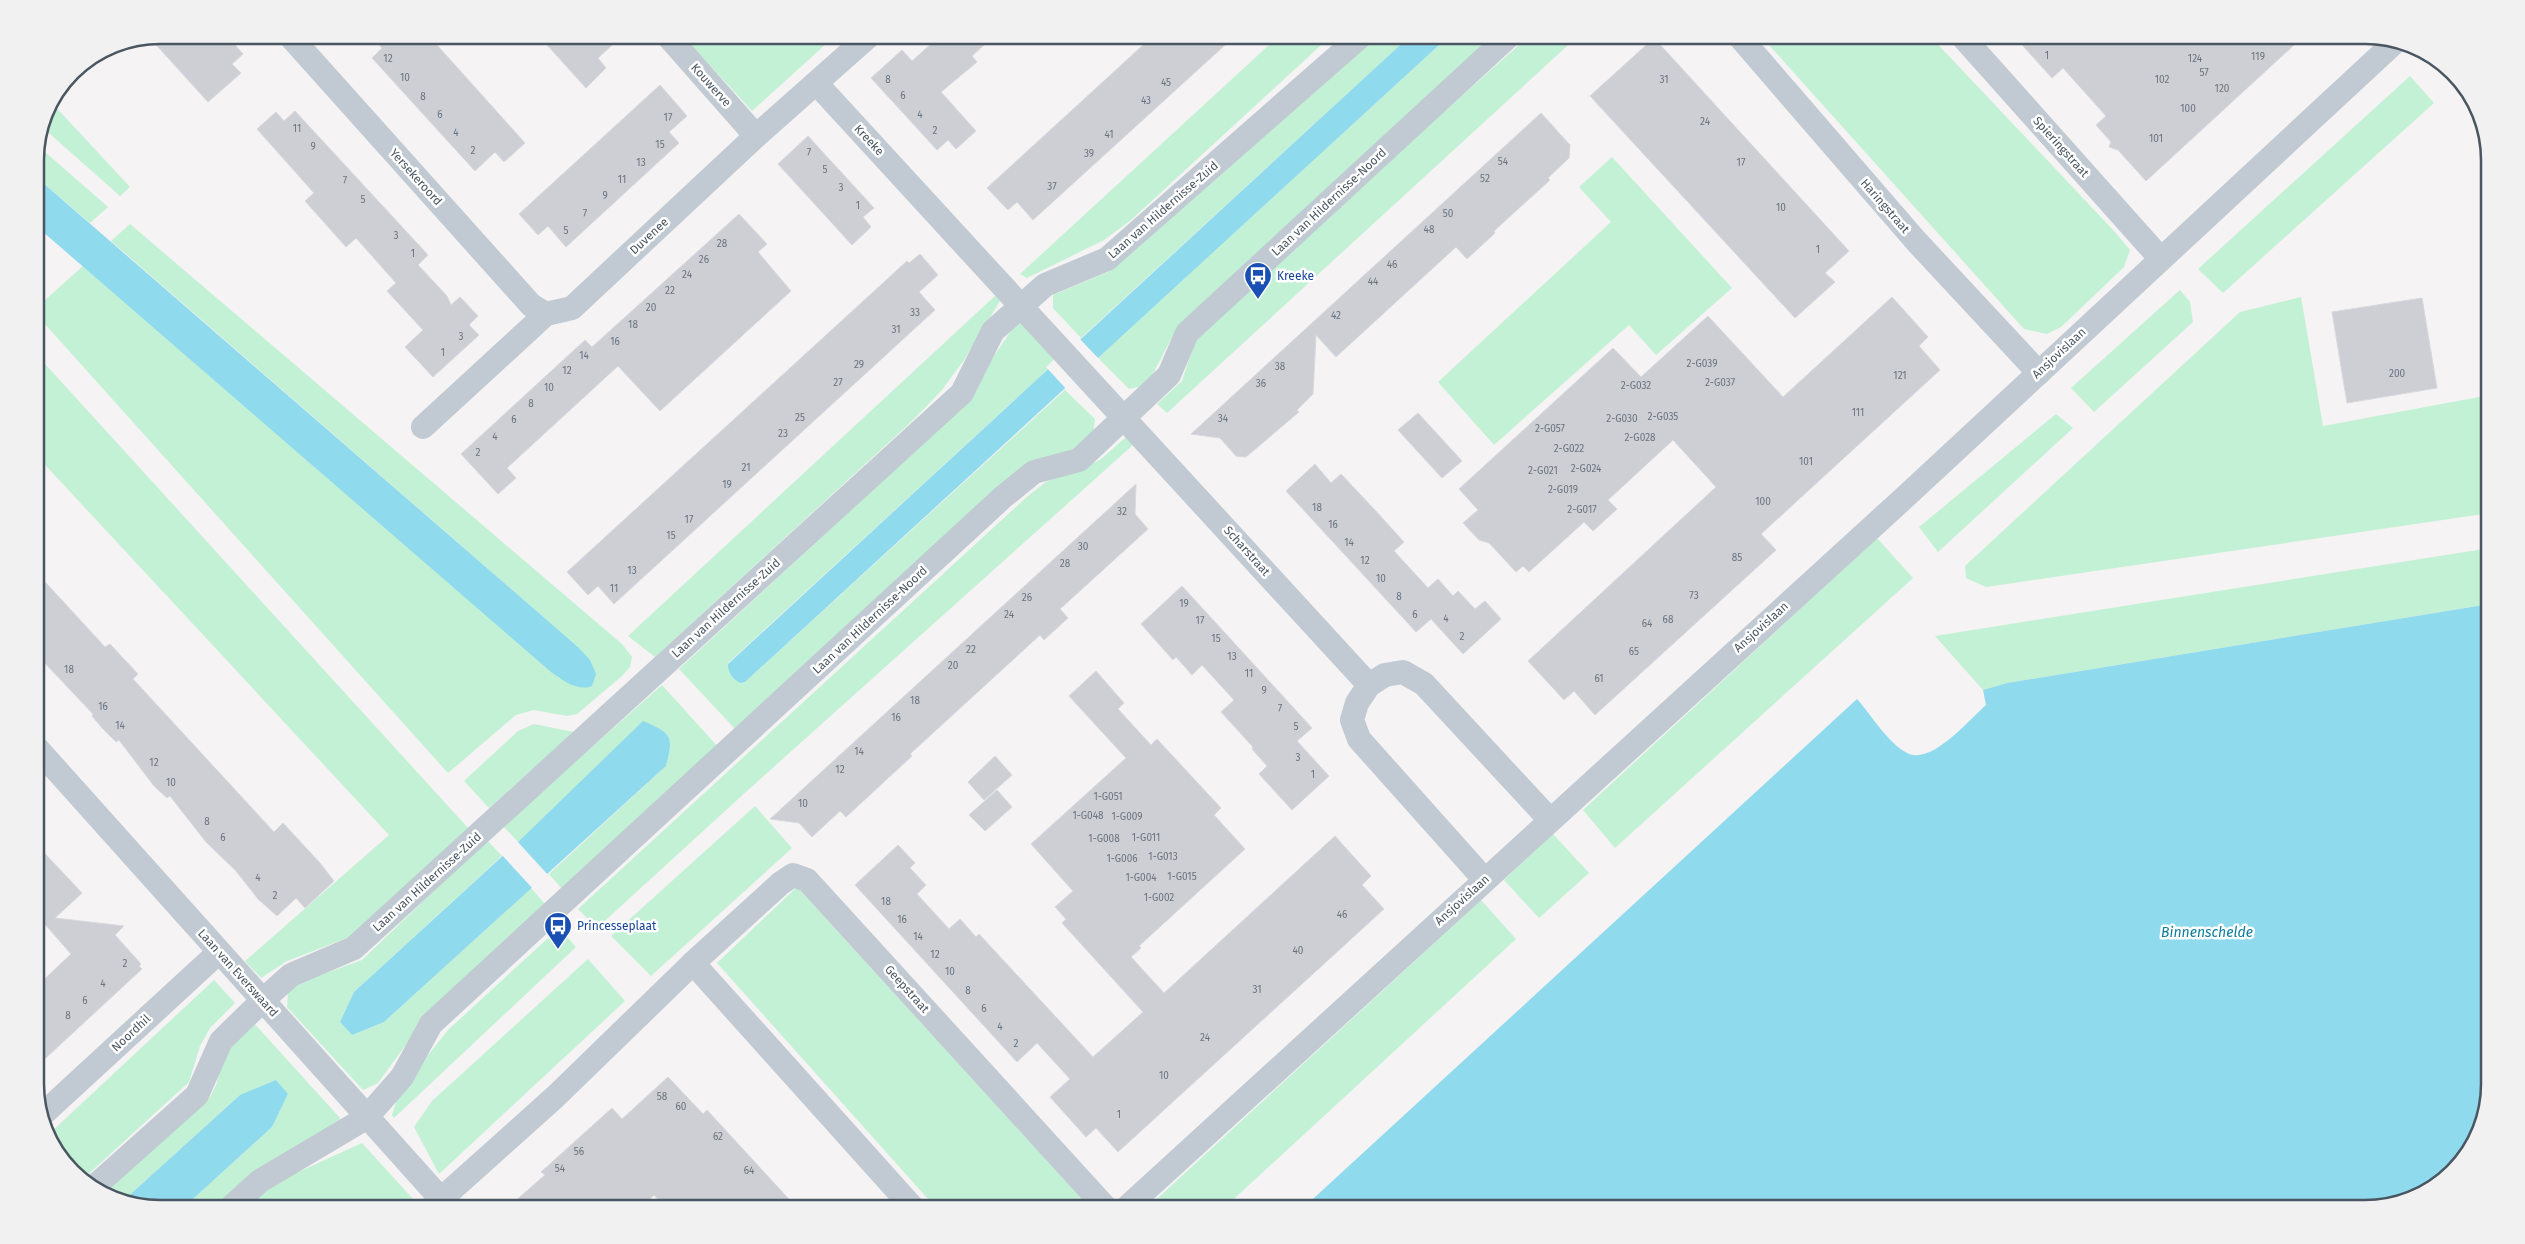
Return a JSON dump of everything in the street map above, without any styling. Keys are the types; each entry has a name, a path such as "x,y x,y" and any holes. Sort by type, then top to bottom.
{"street":[{"name":"Yersekeroord","path":"297,44 530,305 546,314"},
{"name":"Kouwerve","path":"675,44 756,136"},
{"name":"Duvenee","path":"423,427 546,314 572,308 756,136 860,44"},
{"name":"Laan van Hildernisse-Zuid","path":"99,1183 197,1095 222,1041 263,1000 291,975 354,948 962,393 994,330 1045,285 1107,259 1352,44"},
{"name":"Laan van Hildernisse-Noord","path":"239,1200 260,1181 366,1118 402,1077 431,1024 560,903 1003,497 1034,472 1080,460 1169,375 1187,333 1500,44"},
{"name":"Haringstraat","path":"1746,44 1916,241 2039,373"},
{"name":"Spieringstraat","path":"1969,44 2160,258"},
{"name":"Ansjovislaan","path":"1135,1200 2039,373 2160,258 2390,47"},
{"name":"Kreeke","path":"817,84 1123,418"},
{"name":"Scharstraat","path":"1123,418 1369,685"},
{"path":"1484,879 1360,739 1352,720 1357,703 1369,685 1385,675 1403,672 1424,684 1550,820"},
{"name":"Laan van Everswaard","path":"44,756 263,1000 366,1118 432,1200"},
{"name":"Geepstraat","path":"693,963 781,883 793,875 807,880 1099,1200"},
{"name":"Noordhil","path":"47,1110 219,952"},
{"path":"439,1200 555,1097 693,963 906,1200"}],"green space":[{"path":"690,44 826,44 752,111"},
{"path":"1270,44 1322,44 1131,220 1104,240 1027,278 1020,274"},
{"path":"1359,44 1401,44 1081,338 1053,308 1053,295 1108,272 1139,247"},
{"path":"1440,44 1485,44 1178,326 1147,385 1129,389 1098,358"},
{"path":"1520,44 1569,44 1167,413 1157,404 1182,381 1198,332"},
{"path":"1768,44 1937,44 2114,231 2130,250 2124,267 2061,327 2047,334 2024,329"},
{"path":"2410,76 2434,103 2223,293 2198,269"},
{"path":"56,108 130,187 120,196 47,132"},
{"path":"44,151 108,207 90,223 44,184"},
{"path":"1612,157 1732,288 1656,355 1629,325 1494,445 1438,382 1611,222 1579,187"},
{"path":"130,224 622,644 632,657 630,667 577,714 567,716 534,710 516,715 448,773 44,323 44,301 83,266 560,679 578,647 111,241"},
{"path":"2180,290 2190,302 2193,322 2094,412 2071,388"},
{"path":"996,295 1000,301 964,360 942,390 911,422 655,657 628,636"},
{"path":"2301,297 2323,426 2481,397 2481,514 1986,587 1966,578 1965,566 2240,312"},
{"path":"1019,319 1057,361 728,663 740,683 745,682 1065,390 1095,419 1093,434 737,731 679,669 955,414"},
{"path":"44,363 469,829 352,936 287,961 261,978 245,961 389,835 44,464"},
{"path":"2056,414 2073,428 1938,552 1919,527"},
{"path":"1126,437 1133,445 597,928 578,909 1029,495 1046,482 1100,460"},
{"path":"1877,538 1913,578 1615,848 1583,810"},
{"path":"2481,549 2481,605 2007,683 1983,690 1935,636"},
{"path":"662,685 719,748 563,890 549,874 666,766 670,742 665,733 643,722 518,842 503,826"},
{"path":"534,724 574,732 489,808 464,781 518,731"},
{"path":"755,806 792,848 651,976 611,936"},
{"path":"1553,834 1589,873 1539,918 1504,880"},
{"path":"487,840 502,856 354,992 340,1022 352,1035 384,1022 531,888 545,904 426,1017 378,1083 363,1090 287,1007 288,993 299,983 362,960"},
{"path":"797,887 1083,1200 929,1200 717,963"},
{"path":"1481,900 1516,939 1233,1200 1156,1200"},
{"path":"559,928 576,947 394,1118 392,1115 399,1092 448,1030"},
{"path":"588,959 625,1001 439,1174 414,1127 432,1101"},
{"path":"214,980 235,1003 210,1028 200,1046 189,1082 87,1175 72,1161 63,1149 53,1130"},
{"path":"252,1021 340,1118 336,1128 331,1133 275,1158 252,1174 225,1200 192,1200 272,1127 288,1094 240,1095 129,1196 110,1189 210,1097 216,1085 224,1056"},
{"path":"362,1143 413,1199 254,1200 266,1189 283,1179"}],"water":[{"path":"1401,44 1440,44 745,682 740,683 733,677 728,664"},
{"path":"44,184 578,647 590,660 596,674 592,686 581,687 565,682 551,672 44,233"},
{"name":"Binnenschelde","path":"2481,605 2480,1100 2475,1122 2469,1136 2453,1161 2442,1172 2430,1181 2410,1191 2396,1196 2366,1200 1312,1200 1857,699 1893,742 1907,753 1917,755 1927,753 1950,739 1986,705 1983,690 2007,683"},
{"path":"643,721 660,729 668,737 670,748 666,766 384,1022 352,1035 340,1022 354,992 518,842"},
{"path":"276,1080 288,1094 272,1127 192,1200 159,1200 129,1196 240,1095"}],"pier":[{"path":"1078,337 1100,360 1068,391 1046,367"},
{"path":"516,840 549,876 534,890 501,854"}],"building":[{"path":"156,44 234,44 243,54 232,64 241,73 208,102"},
{"path":"379,44 436,44 525,143 504,162 495,152 475,171 372,58 382,48"},
{"path":"546,44 613,44 598,58 606,68 586,88"},
{"path":"931,44 985,44 972,56 977,62 941,92 976,131 956,149 948,140 937,150 871,78 902,50 912,61"},
{"path":"1144,44 1226,44 1033,220 1017,202 1008,210 987,188"},
{"path":"1647,44 1659,44 1849,251 1825,273 1835,282 1795,318 1590,96"},
{"path":"2021,44 2295,44 2146,181 2118,150 2109,147 2111,142 2096,125 2106,116 2063,68 2052,78"},
{"path":"660,85 687,116 669,132 679,143 566,247 548,226 538,235 519,214"},
{"path":"295,111 428,255 418,265 447,296 451,305 460,297 478,316 469,325 479,335 433,377 405,347 423,330 387,291 396,283 356,238 346,247 305,201 314,193 257,129 276,112 284,121"},
{"path":"1541,113 1570,145 1569,158 1548,178 1550,180 1494,231 1495,233 1467,259 1456,247 1336,357 1316,335 1313,394 1297,410 1299,412 1246,457 1236,456 1220,438 1191,434"},
{"path":"808,136 874,208 863,217 871,227 852,245 778,164"},
{"path":"739,214 767,244 758,252 791,291 660,411 618,366 507,468 516,478 498,494 461,454 585,340 592,347"},
{"path":"920,254 938,275 919,292 935,310 614,604 598,586 588,595 567,572 907,261 909,263"},
{"path":"1892,297 1928,337 1919,346 1940,370 1761,534 1776,550 1595,715 1574,691 1564,700 1528,661 1716,487 1673,440 1608,500 1617,509 1593,531 1584,522 1529,572 1523,566 1516,572 1489,543 1479,540 1463,523 1478,510 1459,489 1613,348 1641,377 1708,316 1783,397"},
{"path":"2422,298 2437,388 2347,403 2332,312"},
{"path":"1418,413 1462,461 1442,478 1398,430"},
{"path":"1315,464 1331,483 1341,474 1374,509 1404,542 1394,551 1428,588 1438,579 1453,596 1458,591 1475,609 1485,601 1501,619 1463,654 1431,619 1416,632 1286,491"},
{"path":"1136,484 1135,514 1148,529 1060,609 1068,618 1044,640 1040,635 910,754 912,756 846,817 840,811 812,837 799,823 770,819"},
{"path":"44,581 105,647 110,644 138,674 133,679 274,832 283,823 334,881 305,908 296,898 277,916 258,899 236,871 206,842 170,796 167,798 154,786 119,740 116,742 103,729 92,716 93,714 44,662"},
{"path":"1182,586 1312,728 1297,741 1329,776 1292,810 1259,774 1267,766 1252,749 1253,747 1221,712 1234,700 1202,665 1192,675 1176,657 1173,660 1141,624"},
{"path":"1096,671 1124,703 1118,709 1151,745 1157,739 1221,808 1214,815 1245,849 1139,946 1141,948 1131,957 1164,993 1335,836 1371,876 1362,885 1384,909 1118,1152 1096,1128 1086,1137 1050,1097 1070,1079 1037,1043 1017,1062 855,885 898,845 915,863 910,868 926,885 917,894 949,929 960,919 976,937 979,934 1093,1057 1143,1012 1062,923 1066,919 1055,907 1073,891 1031,844 1126,758 1069,696"},
{"path":"995,756 1012,775 984,800 968,782"},
{"path":"997,790 1012,807 985,831 969,815"},
{"path":"44,853 82,893 55,918 124,926 115,935 141,964 139,966 142,969 44,1060 44,980 71,954 44,923"},
{"path":"668,1077 703,1114 707,1110 790,1200 659,1200 654,1195 649,1200 516,1200 545,1175 541,1172 612,1108 622,1119"}],"place":[{"name":"Kreeke","path":"1258,300"},
{"name":"Princesseplaat","path":"558,950"}]}
